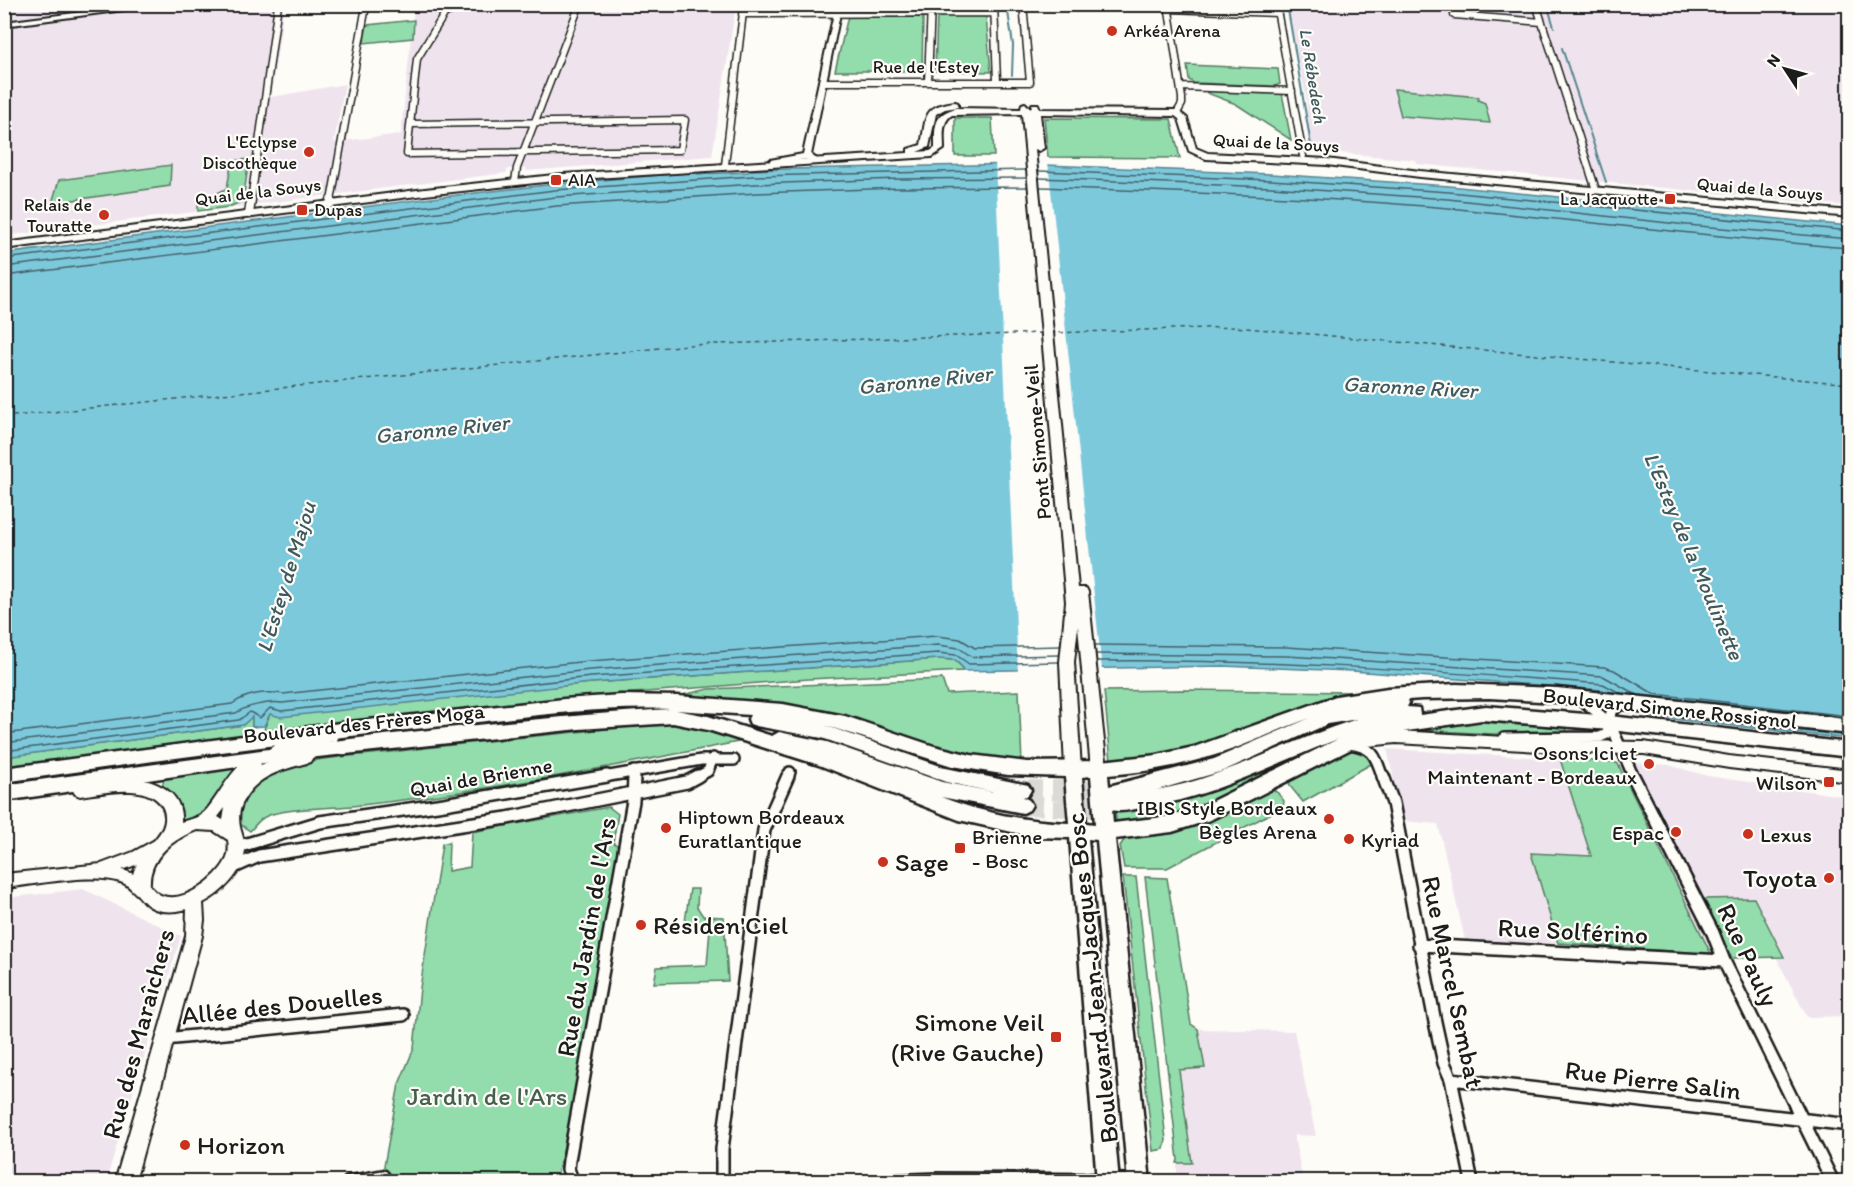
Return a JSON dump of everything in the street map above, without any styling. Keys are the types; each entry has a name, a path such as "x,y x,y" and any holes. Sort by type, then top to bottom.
{"main road":[{"name":"Quai de la Souys","path":"4,246 516,176 918,150 927,145 928,116 938,108 958,105 1031,114 1179,111 1190,114 1198,145 1207,150 1303,156 1595,188"},
{"name":"Quai de la Souys","path":"1179,111 1192,149 1206,156 1327,162 1420,174 1850,212"},
{"name":"Pont Simone-Veil","path":"1031,114 1032,162 1073,602 1067,662 1073,770"},
{"name":"Pont Simone-Veil","path":"1031,114 1091,710 1099,769"},
{"name":"Quai de la Souys","path":"725,163 753,164 811,158"},
{"name":"Quai de la Souys","path":"4,241 249,212"},
{"path":"696,705 824,718 870,731 916,748 982,764 1022,769 1073,770 1149,764 1209,750 1294,716 1347,700 1426,690 1517,691"},
{"name":"Boulevard Simone Rossignol","path":"1517,691 1850,727"},
{"path":"1486,713 1413,713 1364,722 1336,731 1227,779 1161,798 1116,797 1217,766 1303,726 1344,713 1411,702 1517,691"},
{"name":"Boulevard des Frères Moga","path":"4,775 383,725 582,704 657,702 696,705"},
{"path":"696,705 740,716 822,731 946,775 1022,798 942,790 844,755 799,742 729,730"},
{"name":"Boulevard Simone Rossignol","path":"1486,713 1610,723 1850,750"},
{"path":"729,730 822,759 959,812 1025,828 1078,832 1172,824 1204,814 1346,743 1375,731 1409,723 1486,713"},
{"name":"Boulevard des Frères Moga","path":"5,793 271,755 654,716 691,718 729,730"},
{"path":"205,822 239,777 256,763 290,746 383,725"},
{"path":"5,793 128,785 146,787 162,794 172,812 173,826 141,870 140,881 142,891 147,897 163,904 179,904 194,899 214,886 230,869 235,841 231,823 232,809 248,781 260,772 289,760 379,743"},
{"name":"Boulevard Jean-Jacques Bosc","path":"1099,769 1139,1181"},
{"name":"Boulevard Jean-Jacques Bosc","path":"1073,770 1108,1181"},
{"path":"160,843 191,825 205,822 227,828 235,841"},
{"name":"Rue des Maraîchers","path":"125,1182 194,936 196,920 194,899"}],"street":[{"path":"4,24 166,4"},
{"path":"249,212 278,4"},
{"path":"412,124 685,120 680,150 407,154 412,124 417,59 445,13 471,4"},
{"path":"516,176 580,4"},
{"path":"725,163 744,4"},
{"path":"785,13 787,4"},
{"path":"811,158 822,82 839,4"},
{"path":"928,82 931,4"},
{"path":"994,4 997,81"},
{"name":"Rue de l'Estey","path":"822,82 1030,82 1023,4"},
{"path":"1276,4 1303,156"},
{"path":"1536,4 1595,188"},
{"path":"330,201 367,5"},
{"path":"1179,111 1180,87 1169,7 1278,13"},
{"path":"742,14 994,13"},
{"path":"1454,15 1542,22"},
{"path":"1180,87 1292,91"},
{"path":"1576,696 1610,723"},
{"path":"1467,741 1515,738 1593,739 1606,734 1611,712 1623,702"},
{"name":"Rue Pauly","path":"1610,723 1620,748 1833,1182"},
{"path":"1346,743 1396,737 1644,748 1729,762 1850,776"},
{"name":"Rue Marcel Sembat","path":"1346,743 1364,746 1375,755 1394,803 1419,930 1419,945 1472,1182"},
{"path":"230,869 259,856 507,818 687,782 708,771 714,758"},
{"name":"Quai de Brienne","path":"235,841 320,822 444,804 714,758 734,760"},
{"name":"Rue du Jardin de l'Ars","path":"573,1182 568,1169 569,1160 634,792 634,771"},
{"path":"722,1182 722,1149 764,830 790,772"},
{"path":"4,881 101,871 138,857 160,843"},
{"path":"101,871 130,879 142,891"},
{"name":"Rue Solférino","path":"1419,945 1724,961"},
{"name":"Allée des Douelles","path":"165,1039 404,1015"},
{"name":"Rue Pierre Salin","path":"1450,1079 1850,1125"},
{"path":"349,1182 383,1176"},
{"path":"864,1182 936,1179 1139,1181"}],"shaded area":[{"path":"458,4 736,5 712,156 526,171 527,168 508,169 506,173 5,236 4,5 284,5 271,97 345,84 334,142 401,134 414,6 435,5 436,12"},
{"path":"1287,5 1833,5 1849,25 1849,206 1417,164 1416,160 1308,150 1307,102"},
{"path":"1387,749 1669,765 1708,776 1849,797 1849,1016 1807,1017 1776,957 1732,958 1711,954 1558,943 1465,940 1438,824 1403,821"},
{"path":"83,889 181,936 106,1181 5,1181 5,898"},
{"path":"1198,1029 1294,1031 1316,1136 1294,1135 1303,1181 1177,1181 1177,1163 1192,1162 1179,1069 1205,1068"}],"green space":[{"path":"842,5 928,5 928,11 841,11"},
{"path":"934,5 991,5 991,10 934,11"},
{"path":"848,16 923,16 922,71 835,71"},
{"path":"937,16 986,16 991,72 935,71"},
{"path":"414,20 413,38 364,43 367,25"},
{"path":"1187,65 1278,69 1280,84 1275,86 1194,83 1189,80"},
{"path":"1394,89 1479,97 1478,100 1485,103 1490,123 1401,116"},
{"path":"1206,90 1282,93 1291,140 1236,104 1207,93"},
{"path":"955,118 992,118 994,156 955,156"},
{"path":"1044,118 1171,119 1180,158 1048,157"},
{"path":"249,159 243,201 229,207 198,211 198,204 227,188 232,161"},
{"path":"171,165 170,186 52,203 59,180"},
{"path":"938,659 954,660 962,667 962,671 809,679 596,696 263,732 270,714 591,683"},
{"path":"942,679 947,694 1019,691 1022,765 969,758 834,717 741,700 673,697 709,689"},
{"path":"1104,691 1360,692 1323,699 1198,747 1111,761"},
{"path":"252,716 252,727 248,734 5,768 4,757 243,725"},
{"path":"1468,721 1566,728 1568,734 1512,735 1419,730 1417,727"},
{"path":"663,724 702,728 738,742 594,770 449,794 280,812 263,818 250,831 240,824 243,800 253,784 272,772 304,762 493,740"},
{"path":"1343,736 1208,805 1168,817 1117,824 1115,812 1160,805 1205,794"},
{"path":"1353,747 1365,752 1373,763 1303,802 1290,786 1289,781 1345,749"},
{"path":"1560,759 1618,764 1711,954 1558,943 1531,853 1591,856"},
{"path":"243,767 205,811 179,823 168,794 162,787 164,779"},
{"path":"1269,790 1277,792 1284,801 1283,807 1167,868 1124,868 1120,846 1126,837"},
{"name":"Jardin de l'Ars","path":"609,807 618,814 613,842 618,846 572,1111 556,1181 381,1182 399,1084 414,1048 420,988 442,844 449,842 448,871 470,867 472,832"},
{"path":"1123,877 1136,877 1166,1140 1164,1149 1153,1151"},
{"path":"1145,877 1167,878 1191,1024 1198,1029 1205,1068 1179,1070 1192,1163 1177,1163"},
{"path":"690,889 698,889 697,907 703,916 724,917 728,981 654,983 657,967 707,965 710,928 684,928"},
{"path":"1754,898 1784,957 1732,958 1703,899"}],"water":[{"path":"1021,164 1271,174 1449,186 1849,226 1849,739 1646,716 1603,690 1352,671 1222,666 962,671 962,667 955,660 938,659 591,683 280,717 270,714 264,726 252,727 252,717 243,725 5,757 4,254 555,184 697,172 698,174 748,172 749,170"}],"pier":[{"path":"995,161 1048,162 1102,670 1018,672"}],"waterway":[{"name":"Le Rébedech","path":"1287,4 1312,151"},
{"path":"1547,4 1554,27"},
{"path":"1008,12 1013,45 1012,75"},
{"path":"1562,48 1606,182"}],"ferry route":[{"path":"1051,333 1235,327 1850,384"},
{"path":"4,417 688,345 1044,333"}],"tunnel":[{"path":"1022,790 1112,791"},
{"path":"1023,805 1092,808 1113,805"}],"place":[{"name":"Arkéa Arena","path":"1112,31"},
{"name":"L'Eclypse Discothèque","path":"309,152"},
{"name":"AIA","path":"556,180"},
{"name":"La Jacquotte","path":"1670,199"},
{"name":"Dupas","path":"302,210"},
{"name":"Relais de Touratte","path":"104,215"},
{"name":"Osons Ici et Maintenant - Bordeaux","path":"1649,764"},
{"name":"Wilson","path":"1829,782"},
{"name":"IBIS Style Bordeaux Bègles Arena","path":"1329,819"},
{"name":"Hiptown Bordeaux Euratlantique","path":"666,828"},
{"name":"Espac","path":"1676,832"},
{"name":"Lexus","path":"1748,834"},
{"name":"Kyriad","path":"1349,839"},
{"name":"Brienne - Bosc","path":"960,848"},
{"name":"Sage","path":"883,862"},
{"name":"Toyota","path":"1829,878"},
{"name":"Résiden'Ciel","path":"641,925"},
{"name":"Simone Veil (Rive Gauche)","path":"1056,1037"},
{"name":"Horizon","path":"185,1145"}],"water label":[{"name":"Garonne River","path":"925,380"},
{"name":"Garonne River","path":"1410,387"},
{"name":"Garonne River","path":"442,429"},
{"name":"L'Estey de la Moulinette","path":"1694,556"},
{"name":"L'Estey de Majou","path":"286,577"}]}
